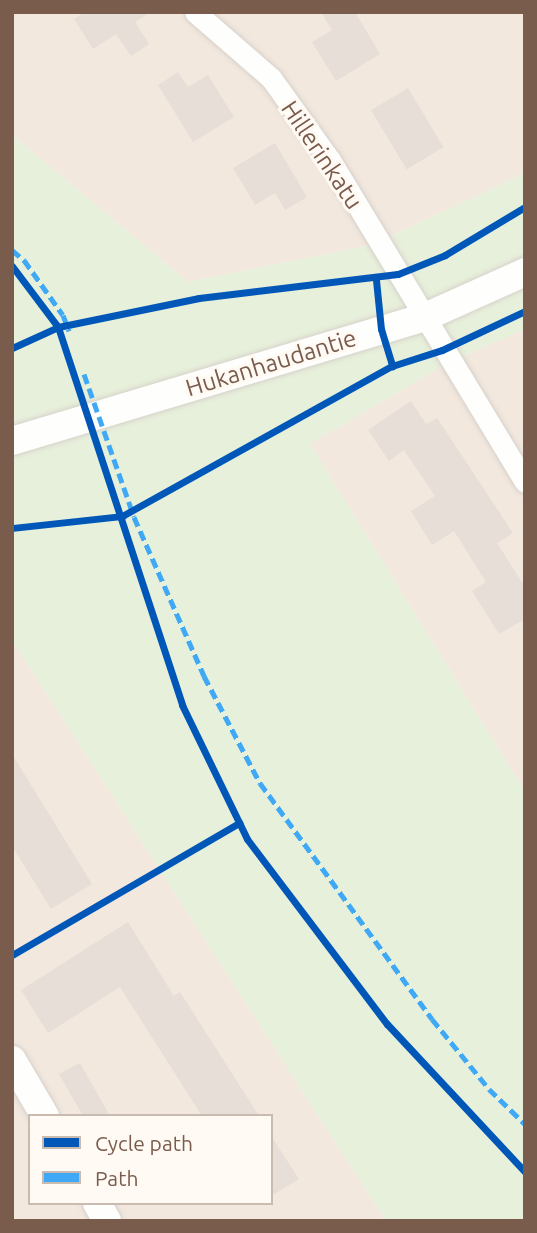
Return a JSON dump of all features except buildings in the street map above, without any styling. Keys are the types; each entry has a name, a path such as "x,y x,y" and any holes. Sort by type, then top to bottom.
{"main road":[{"name":"Hukanhaudantie","path":"23,437 425,317 525,272"},
{"path":"12,1060 44,1114"},
{"path":"98,1205 107,1221"}],"street":[{"name":"Hillerinkatu","path":"195,12 271,78 330,160 525,482"}],"shaded area":[{"path":"12,12 525,12 525,173 372,245 188,282 12,135"},
{"path":"525,329 525,792 310,444 444,365"},
{"path":"12,640 386,1221 12,1221"}],"green space":[{"path":"12,135 188,282 372,245 525,173 525,329 444,365 310,444 525,792 525,1221 386,1221 12,640"}],"marked path":[{"path":"12,250 24,260 63,315 69,331"},
{"path":"84,374 134,517 204,676 260,783 432,1019 489,1089 525,1124"}],"cycle path":[{"path":"12,348 58,327 199,298 398,274 445,255 525,207"},
{"path":"12,266 58,327 182,705 247,839 387,1024 525,1172"},
{"path":"376,280 381,329 392,366"},
{"path":"12,528 122,516 392,366 442,350 525,311"},
{"path":"12,955 239,823"}]}
